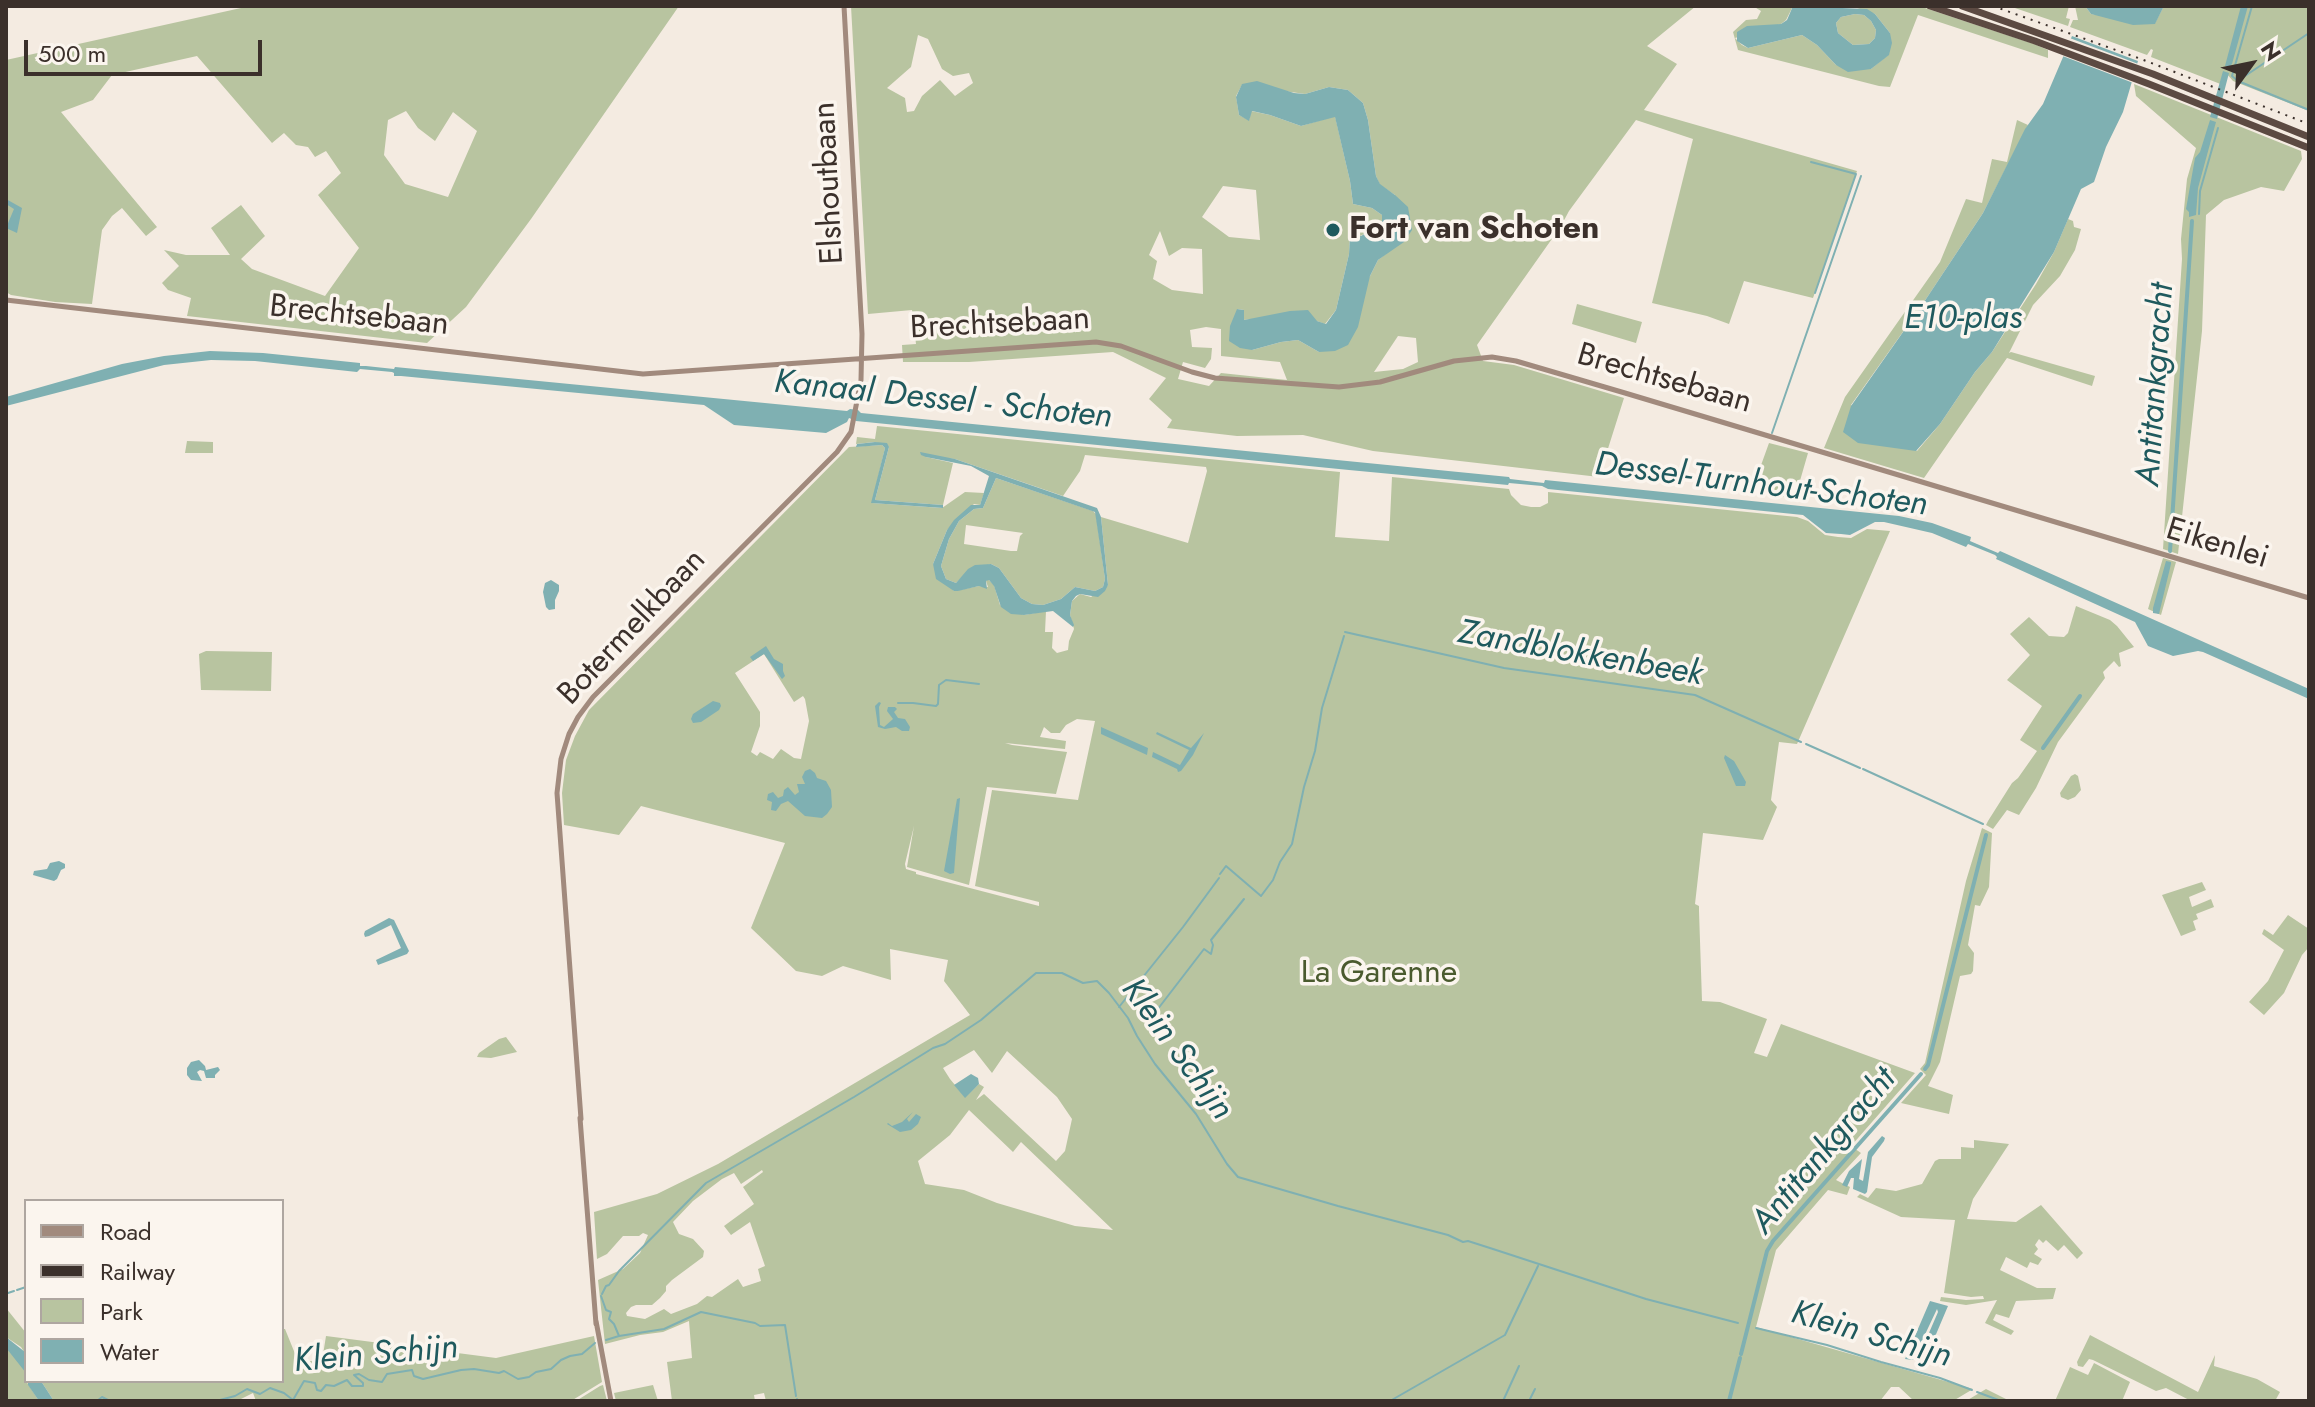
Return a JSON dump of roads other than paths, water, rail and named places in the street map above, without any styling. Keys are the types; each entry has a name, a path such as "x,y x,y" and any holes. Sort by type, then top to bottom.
{"highway":[{"path":"1930,6 2035,41 2309,148"},
{"path":"1962,6 2153,74 2309,137"}],"main road":[{"name":"Elshoutbaan","path":"844,6 862,358"},
{"name":"Brechtsebaan","path":"6,300 643,374 1096,342 1121,346 1215,378 1339,387 1380,382 1454,361 1492,357 2110,538"},
{"name":"Botermelkbaan","path":"611,1401 596,1324 557,793 561,759 569,734 593,697 843,446 853,424 862,358"},
{"name":"Eikenlei","path":"2110,538 2309,598"}],"water":[{"path":"1793,6 1867,9 1890,33 1892,43 1889,55 1871,69 1848,72 1802,35 1748,48 1737,41 1737,32 1747,26 1781,24 1787,20","holes":["1864,15 1876,30 1875,38 1869,44 1853,45 1838,33 1836,23 1841,17"]},
{"path":"2085,6 2164,6 2155,24 2133,25 2091,14"},
{"path":"2241,6 2248,6 2229,67 2225,66"},
{"name":"E10-plas","path":"2072,36 2138,61 2123,112 2094,182 2081,189 2054,252 1992,352 1940,424 1916,451 1858,443 1843,432 1851,406 1983,213 2025,129 2043,104"},
{"path":"2223,71 2229,73 2217,119 2210,117"},
{"path":"1257,81 1294,93 1305,94 1329,87 1348,90 1363,103 1380,184 1408,207 1412,230 1404,242 1378,260 1370,276 1358,327 1348,345 1335,351 1319,352 1298,340 1252,350 1240,348 1229,341 1230,326 1237,309 1244,310 1244,320 1308,310 1317,321 1326,324 1336,310 1349,254 1350,235 1361,236 1382,224 1382,215 1372,208 1353,204 1335,117 1301,126 1252,111 1249,121 1239,115 1236,97 1242,84"},
{"path":"2210,120 2216,122 2198,188 2196,215 2189,217 2186,209 2195,158 2200,152"},
{"path":"6,199 22,208 17,233 6,228 14,209 6,204"},
{"path":"210,351 263,353 360,363 360,366 850,409 861,413 1509,477 1544,483 1545,480 1899,516 1932,523 1971,537 1970,541 1998,553 2000,551 2309,689 2309,699 2203,652 2173,656 2148,646 2135,622 1996,559 1995,555 1932,533 1884,522 1875,522 1850,535 1826,533 1803,515 1542,486 1349,470 849,418 826,433 734,425 704,405 394,376 392,372 360,369 357,372 255,361 211,360 164,365 6,406 6,397 122,364"},
{"path":"887,443 889,447 875,500 943,505 943,508 871,503 885,448 882,445 856,447 857,444"},
{"path":"920,452 955,459 1097,508 1101,517 1108,585 1098,597 1076,596 1070,615 1073,627 1053,611 1011,614 1001,607 989,580 986,581 987,589 979,586 954,591 936,579 933,564 947,530 971,505 980,505 989,476 971,466 921,455","holes":["996,478 1095,512 1105,579 1103,587 1095,591 1075,587 1061,599 1043,605 1032,604 1021,598 999,568 991,564 975,565 956,583 946,579 941,566 949,539 959,521 974,509 983,508"]},
{"path":"2166,561 2171,564 2159,614 2153,613 2153,608"},
{"path":"551,580 559,585 559,591 555,609 549,610 543,592 545,583"},
{"path":"766,646 774,659 783,664 785,676 782,679 764,654 753,661 750,657"},
{"path":"713,701 720,703 719,710 701,722 693,723 693,714"},
{"path":"879,702 880,725 884,727 893,719 887,711 888,707 895,707 894,712 898,718 905,719 909,731 878,727 875,706"},
{"path":"1101,727 1148,748 1147,755 1101,734"},
{"path":"1157,732 1191,748 1204,733 1193,755 1178,772 1152,757 1153,752 1180,765 1189,750"},
{"path":"1725,755 1734,761 1746,782 1745,786 1736,786"},
{"path":"810,769 817,778 826,781 831,790 832,807 827,814 822,818 805,816 788,801 776,811 771,810 772,802 767,800 768,794 773,792 778,798 788,787 795,795 799,792 797,784 805,784 802,777"},
{"path":"960,798 954,873 950,874 944,871 957,799"},
{"path":"59,861 65,864 65,868 54,881 33,875 34,871 47,869 50,863"},
{"path":"389,918 394,920 409,951 378,965 376,960 401,948 391,925 369,936 365,937 364,934"},
{"path":"199,1060 206,1070 218,1067 220,1070 215,1078 206,1078 204,1071 200,1070 197,1072 202,1081 191,1080 187,1068 191,1062"},
{"path":"971,1074 978,1078 979,1084 965,1098 954,1085"},
{"path":"913,1112 907,1119 909,1122 916,1114 921,1117 911,1130 900,1132 887,1124 892,1126 902,1122"},
{"path":"1882,1136 1884,1141 1872,1157 1867,1192 1853,1189 1854,1178 1847,1187 1842,1185 1849,1171 1862,1159 1859,1179 1863,1181 1868,1152"},
{"path":"1930,1301 1948,1306 1923,1365 1916,1363 1937,1309 1913,1360 1905,1359"},
{"path":"6,1337 24,1351 24,1370 7,1349"},
{"path":"42,1383 52,1401 39,1401 28,1385"}],"waterway":[{"path":"2252,6 2232,76 2309,110"},
{"path":"2239,80 2309,33"},
{"path":"2199,214 2200,191 2218,128"},
{"path":"1811,162 1856,174 1815,293"},
{"path":"1772,433 1861,176"},
{"name":"Antitankgracht","path":"2170,551 2192,221"},
{"name":"Zandblokkenbeek","path":"1345,632 1504,668 1695,695 1801,742"},
{"name":"Zandblokkenbeek","path":"1220,874 1226,866 1261,896 1292,844 1315,751 1322,708 1344,636"},
{"path":"898,703 936,706 939,685 946,680 979,684"},
{"name":"Antitankgracht","path":"2043,748 2080,696"},
{"name":"Zandblokkenbeek","path":"1806,744 1860,768"},
{"name":"Zandblokkenbeek","path":"1863,769 1983,824"},
{"name":"Antitankgracht","path":"1925,1069 1986,835"},
{"name":"Zandblokkenbeek","path":"1119,1007 1219,878"},
{"name":"Zandblokkenbeek","path":"1154,1014 1204,949 1211,954 1211,940 1244,899"},
{"name":"Klein Schijn","path":"602,1294 619,1271 706,1183 933,1048 945,1044 981,1020 1036,973 1062,973 1083,983 1097,981 1109,993 1155,1064 1196,1114 1238,1177 1448,1235 1646,1299 1738,1323"},
{"name":"Antitankgracht","path":"1741,1354 1767,1251 1773,1241 1921,1074"},
{"path":"1390,1401 1505,1335 1538,1266"},
{"path":"17,1290 24,1288"},
{"path":"8,1293 14,1291"},
{"name":"Klein Schijn","path":"601,1296 606,1310 611,1312 609,1319 619,1336 606,1340"},
{"path":"619,1336 664,1329 701,1312 760,1326 785,1325 796,1396"},
{"name":"Klein Schijn","path":"1756,1328 1827,1345 1972,1390"},
{"name":"Klein Schijn","path":"216,1401 247,1389 260,1394 270,1388 293,1400 304,1381 315,1383 317,1390 321,1391 326,1385 334,1386 347,1380 352,1386 363,1386 354,1375 382,1382 387,1374 412,1370 414,1376 423,1379 474,1369 504,1371 518,1379 551,1369 561,1360 582,1354 595,1343"},
{"name":"Antitankgracht","path":"1729,1401 1740,1358"},
{"path":"1503,1401 1519,1366"},
{"path":"1529,1401 1535,1389"},
{"name":"Klein Schijn","path":"1977,1392 2001,1401"},
{"name":"Klein Schijn","path":"97,1401 102,1397 110,1401"}],"railway":[{"path":"1993,6 2309,124"}],"place":[{"name":"Fort van Schoten","path":"1333,230"}],"water label":[{"name":"Kanaal Dessel - Schoten","path":"943,401"},
{"name":"Dessel-Turnhout-Schoten","path":"1761,486"}],"park label":[{"name":"La Garenne","path":"1379,974"}]}
